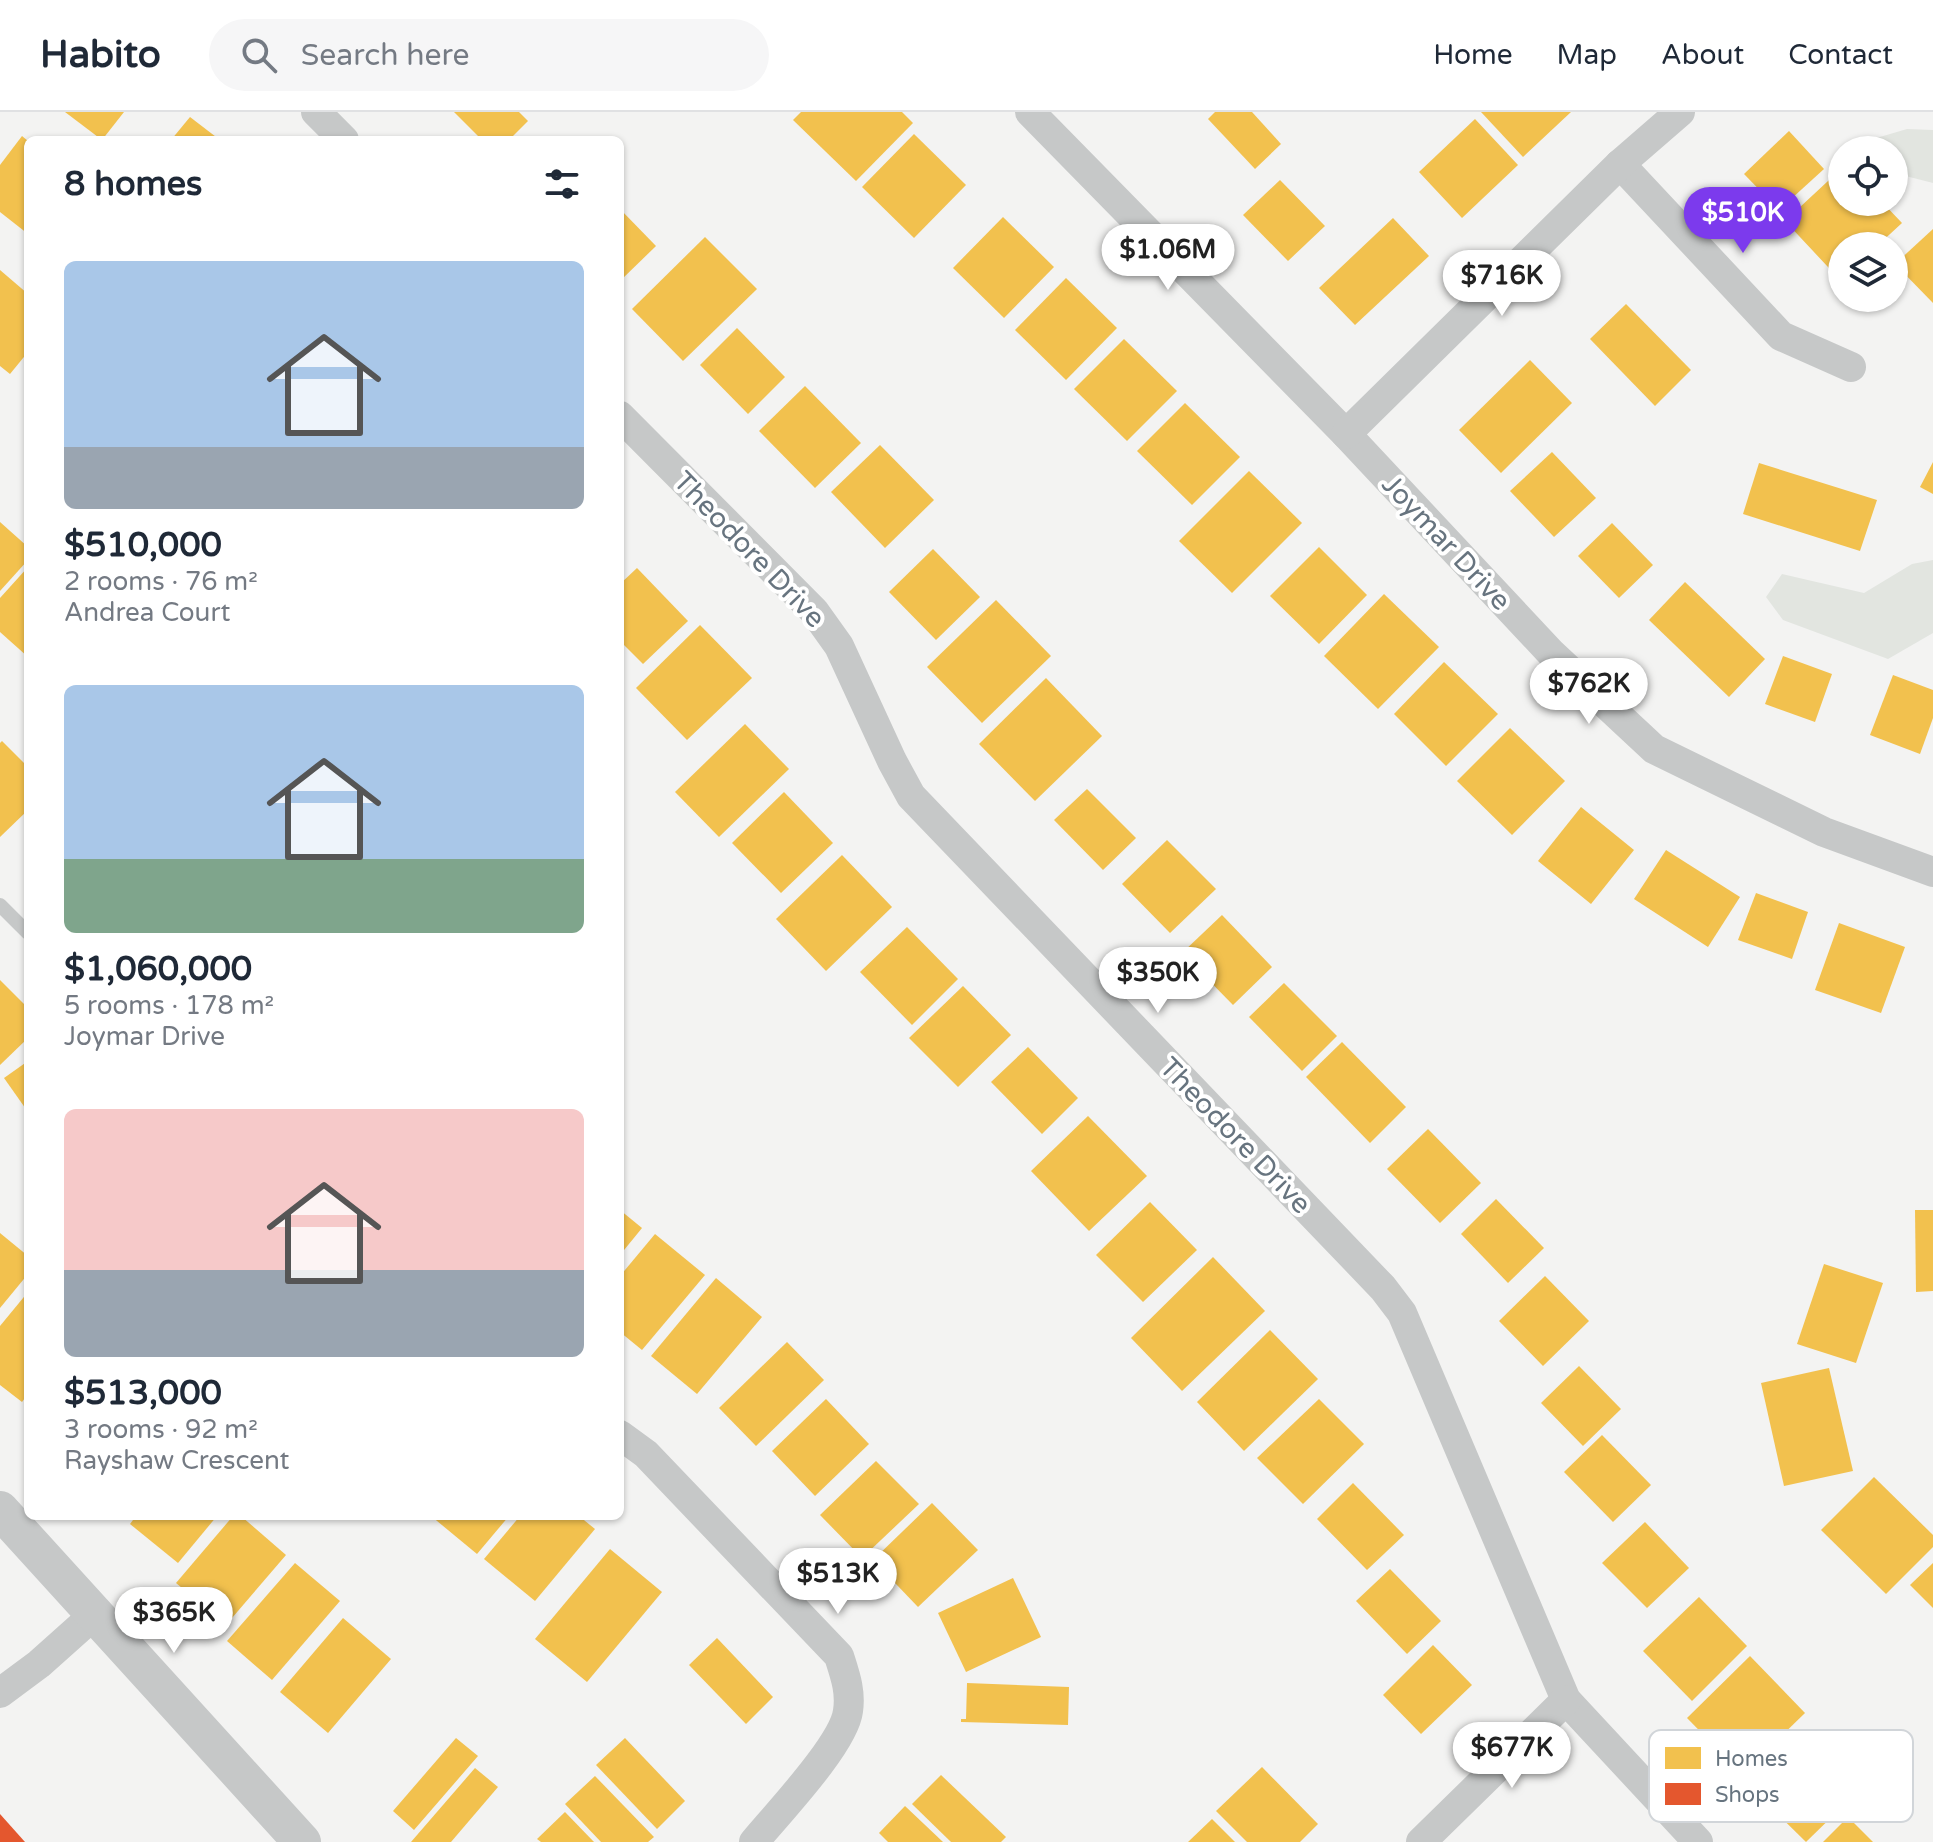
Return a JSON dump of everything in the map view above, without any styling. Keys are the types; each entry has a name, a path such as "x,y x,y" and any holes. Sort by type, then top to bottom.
{"street":[{"path":"316,112 340,136"},
{"name":"Joymar Drive","path":"1030,112 1346,434 1551,653 1654,749 1824,832 1933,872"},
{"path":"1346,434 1620,164 1680,112"},
{"path":"1620,164 1781,336 1851,367"},
{"name":"Theodore Drive","path":"624,420 814,611 839,646 911,796 1383,1288 1402,1313 1566,1700 1649,1789"},
{"path":"624,1438 646,1454 839,1656 849,1684 848,1714 834,1743 754,1842"},
{"path":"0,1510 302,1842"},
{"path":"0,1693 39,1664 95,1614"},
{"path":"1421,1842 1566,1700"},
{"name":"Theodore Drive","path":"1679,1822 1698,1842"}],"lane":[{"path":"0,905 24,929"}],"shaded area":[{"path":"1907,129 1933,130 1933,183 1908,177 1908,136 1883,136"},
{"path":"1933,560 1933,633 1888,659 1783,620 1766,597 1782,574 1864,593 1912,564"}],"building: Homes":[{"path":"65,112 124,112 105,136 97,136"},
{"path":"454,112 519,112 528,121 513,136 478,136"},
{"path":"801,112 902,112 913,123 856,181 793,120"},
{"path":"1215,112 1252,112 1281,144 1255,169 1208,119"},
{"path":"1481,112 1571,112 1523,157"},
{"path":"190,117 215,136 174,136"},
{"path":"1475,119 1518,165 1462,218 1419,172"},
{"path":"1789,131 1824,169 1779,210 1744,174"},
{"path":"914,134 966,185 914,238 862,187"},
{"path":"22,136 24,231 0,212 0,165"},
{"path":"1280,180 1325,226 1288,261 1243,215"},
{"path":"1828,181 1828,216 1895,216 1902,223 1892,232 1828,232 1828,267 1785,221"},
{"path":"624,213 656,246 624,277"},
{"path":"1003,217 1054,267 1004,318 953,268"},
{"path":"1393,218 1429,256 1355,325 1319,288"},
{"path":"1933,229 1933,303 1908,277 1908,252"},
{"path":"705,237 757,289 683,361 632,309"},
{"path":"0,270 24,291 24,357 10,374 0,366"},
{"path":"1066,278 1117,328 1066,380 1015,330"},
{"path":"1626,304 1691,370 1655,406 1590,339"},
{"path":"737,328 785,377 748,414 700,365"},
{"path":"1124,339 1177,391 1127,441 1074,389"},
{"path":"1530,360 1572,403 1501,473 1459,430"},
{"path":"805,386 861,443 815,488 759,431"},
{"path":"1185,403 1240,457 1192,505 1137,451"},
{"path":"880,445 934,500 885,548 831,492"},
{"path":"1552,452 1596,498 1554,537 1510,491"},
{"path":"1933,462 1933,494 1920,487"},
{"path":"1759,463 1877,500 1860,551 1743,514"},
{"path":"1249,471 1302,523 1232,593 1179,541"},
{"path":"0,522 24,543 24,564 0,591"},
{"path":"1612,523 1653,565 1619,598 1578,556"},
{"path":"1319,547 1367,595 1319,644 1270,596"},
{"path":"933,549 980,597 936,640 889,592"},
{"path":"637,568 688,621 643,664 624,645 624,580"},
{"path":"24,571 24,653 0,632 0,598"},
{"path":"1685,582 1765,659 1729,697 1649,620"},
{"path":"1384,594 1439,647 1378,709 1324,656"},
{"path":"996,600 1051,656 982,723 927,667"},
{"path":"700,625 752,678 687,740 636,688"},
{"path":"1783,656 1832,674 1815,722 1765,704"},
{"path":"1444,662 1498,714 1446,766 1394,714"},
{"path":"1893,675 1933,690 1933,718 1920,754 1870,735"},
{"path":"1046,678 1102,736 1035,801 979,744"},
{"path":"745,724 789,769 719,837 675,792"},
{"path":"1510,728 1565,781 1512,835 1457,781"},
{"path":"2,741 24,763 24,814 0,837"},
{"path":"1087,789 1136,838 1103,870 1054,820"},
{"path":"784,792 833,843 781,893 732,843"},
{"path":"1581,807 1634,850 1591,904 1538,861"},
{"path":"1167,840 1216,889 1170,933 1122,884"},
{"path":"1666,850 1740,897 1708,947 1634,899"},
{"path":"842,855 892,907 826,971 776,919"},
{"path":"1756,893 1808,912 1792,959 1738,940"},
{"path":"1222,915 1272,967 1233,1005 1182,953"},
{"path":"1839,923 1905,947 1881,1013 1815,990"},
{"path":"907,927 958,979 912,1025 860,972"},
{"path":"0,980 24,1004 24,1042 0,1065"},
{"path":"1284,983 1337,1036 1302,1071 1249,1017"},
{"path":"963,986 1011,1035 958,1087 909,1038"},
{"path":"1342,1042 1406,1107 1370,1143 1306,1077"},
{"path":"1028,1047 1078,1098 1042,1134 991,1082"},
{"path":"24,1064 24,1106 4,1078"},
{"path":"1088,1116 1147,1176 1089,1231 1031,1171"},
{"path":"1428,1129 1481,1183 1440,1223 1387,1169"},
{"path":"1496,1199 1544,1248 1508,1283 1461,1234"},
{"path":"1150,1202 1197,1250 1143,1302 1096,1255"},
{"path":"1915,1210 1933,1210 1933,1291 1916,1292"},
{"path":"624,1213 642,1228 624,1250"},
{"path":"0,1233 24,1253 24,1279 0,1308"},
{"path":"655,1234 705,1275 642,1350 624,1335 624,1271"},
{"path":"1213,1257 1265,1311 1182,1391 1131,1338"},
{"path":"1824,1264 1883,1283 1856,1363 1797,1344"},
{"path":"1545,1276 1589,1321 1543,1366 1499,1321"},
{"path":"716,1278 762,1317 697,1394 651,1356"},
{"path":"24,1297 22,1402 0,1385 0,1326"},
{"path":"1270,1330 1318,1379 1244,1451 1197,1402"},
{"path":"787,1342 824,1380 756,1446 719,1408"},
{"path":"1579,1366 1621,1409 1583,1446 1541,1403"},
{"path":"1829,1368 1853,1471 1784,1486 1761,1383"},
{"path":"826,1399 869,1444 815,1496 772,1451"},
{"path":"1319,1399 1364,1444 1303,1504 1257,1458"},
{"path":"1602,1435 1651,1485 1613,1522 1564,1472"},
{"path":"876,1461 919,1504 862,1558 820,1515"},
{"path":"1874,1477 1933,1535 1933,1547 1886,1594 1821,1530"},
{"path":"1353,1483 1404,1535 1367,1570 1317,1519"},
{"path":"932,1503 978,1550 918,1607 873,1560"},
{"path":"133,1520 214,1520 178,1563 130,1524"},
{"path":"230,1520 246,1520 286,1555 226,1625 176,1583"},
{"path":"436,1520 506,1520 477,1554"},
{"path":"517,1520 584,1520 595,1529 535,1601 484,1559"},
{"path":"1645,1522 1689,1568 1647,1608 1602,1563"},
{"path":"610,1549 662,1592 587,1682 535,1639"},
{"path":"295,1563 340,1601 272,1680 227,1641"},
{"path":"1933,1563 1933,1608 1910,1585"},
{"path":"1390,1569 1441,1621 1407,1654 1356,1601"},
{"path":"1013,1578 1041,1637 966,1672 938,1613"},
{"path":"1699,1597 1747,1646 1692,1701 1643,1651"},
{"path":"343,1618 391,1659 328,1733 280,1692"},
{"path":"717,1638 773,1697 746,1724 689,1665"},
{"path":"1433,1645 1472,1685 1421,1734 1383,1695"},
{"path":"1750,1656 1805,1713 1787,1730 1699,1730 1687,1718"},
{"path":"967,1683 1069,1687 1068,1725 961,1722 961,1719 966,1719"},
{"path":"456,1738 478,1756 414,1830 393,1811"},
{"path":"625,1738 685,1801 657,1829 596,1765"},
{"path":"1262,1767 1318,1824 1300,1842 1247,1842 1216,1811"},
{"path":"475,1768 498,1787 451,1842 411,1842"},
{"path":"941,1775 1006,1837 1001,1842 951,1842 912,1804"},
{"path":"595,1776 654,1837 648,1842 601,1842 565,1804"},
{"path":"905,1806 943,1842 888,1842 879,1833"},
{"path":"565,1812 594,1842 541,1842 537,1839"},
{"path":"1212,1819 1235,1842 1188,1842"},
{"path":"1786,1822 1827,1822 1806,1842"},
{"path":"1843,1822 1853,1822 1873,1842 1823,1842"}],"building: Shops":[{"path":"0,1814 25,1842 0,1842"}]}
